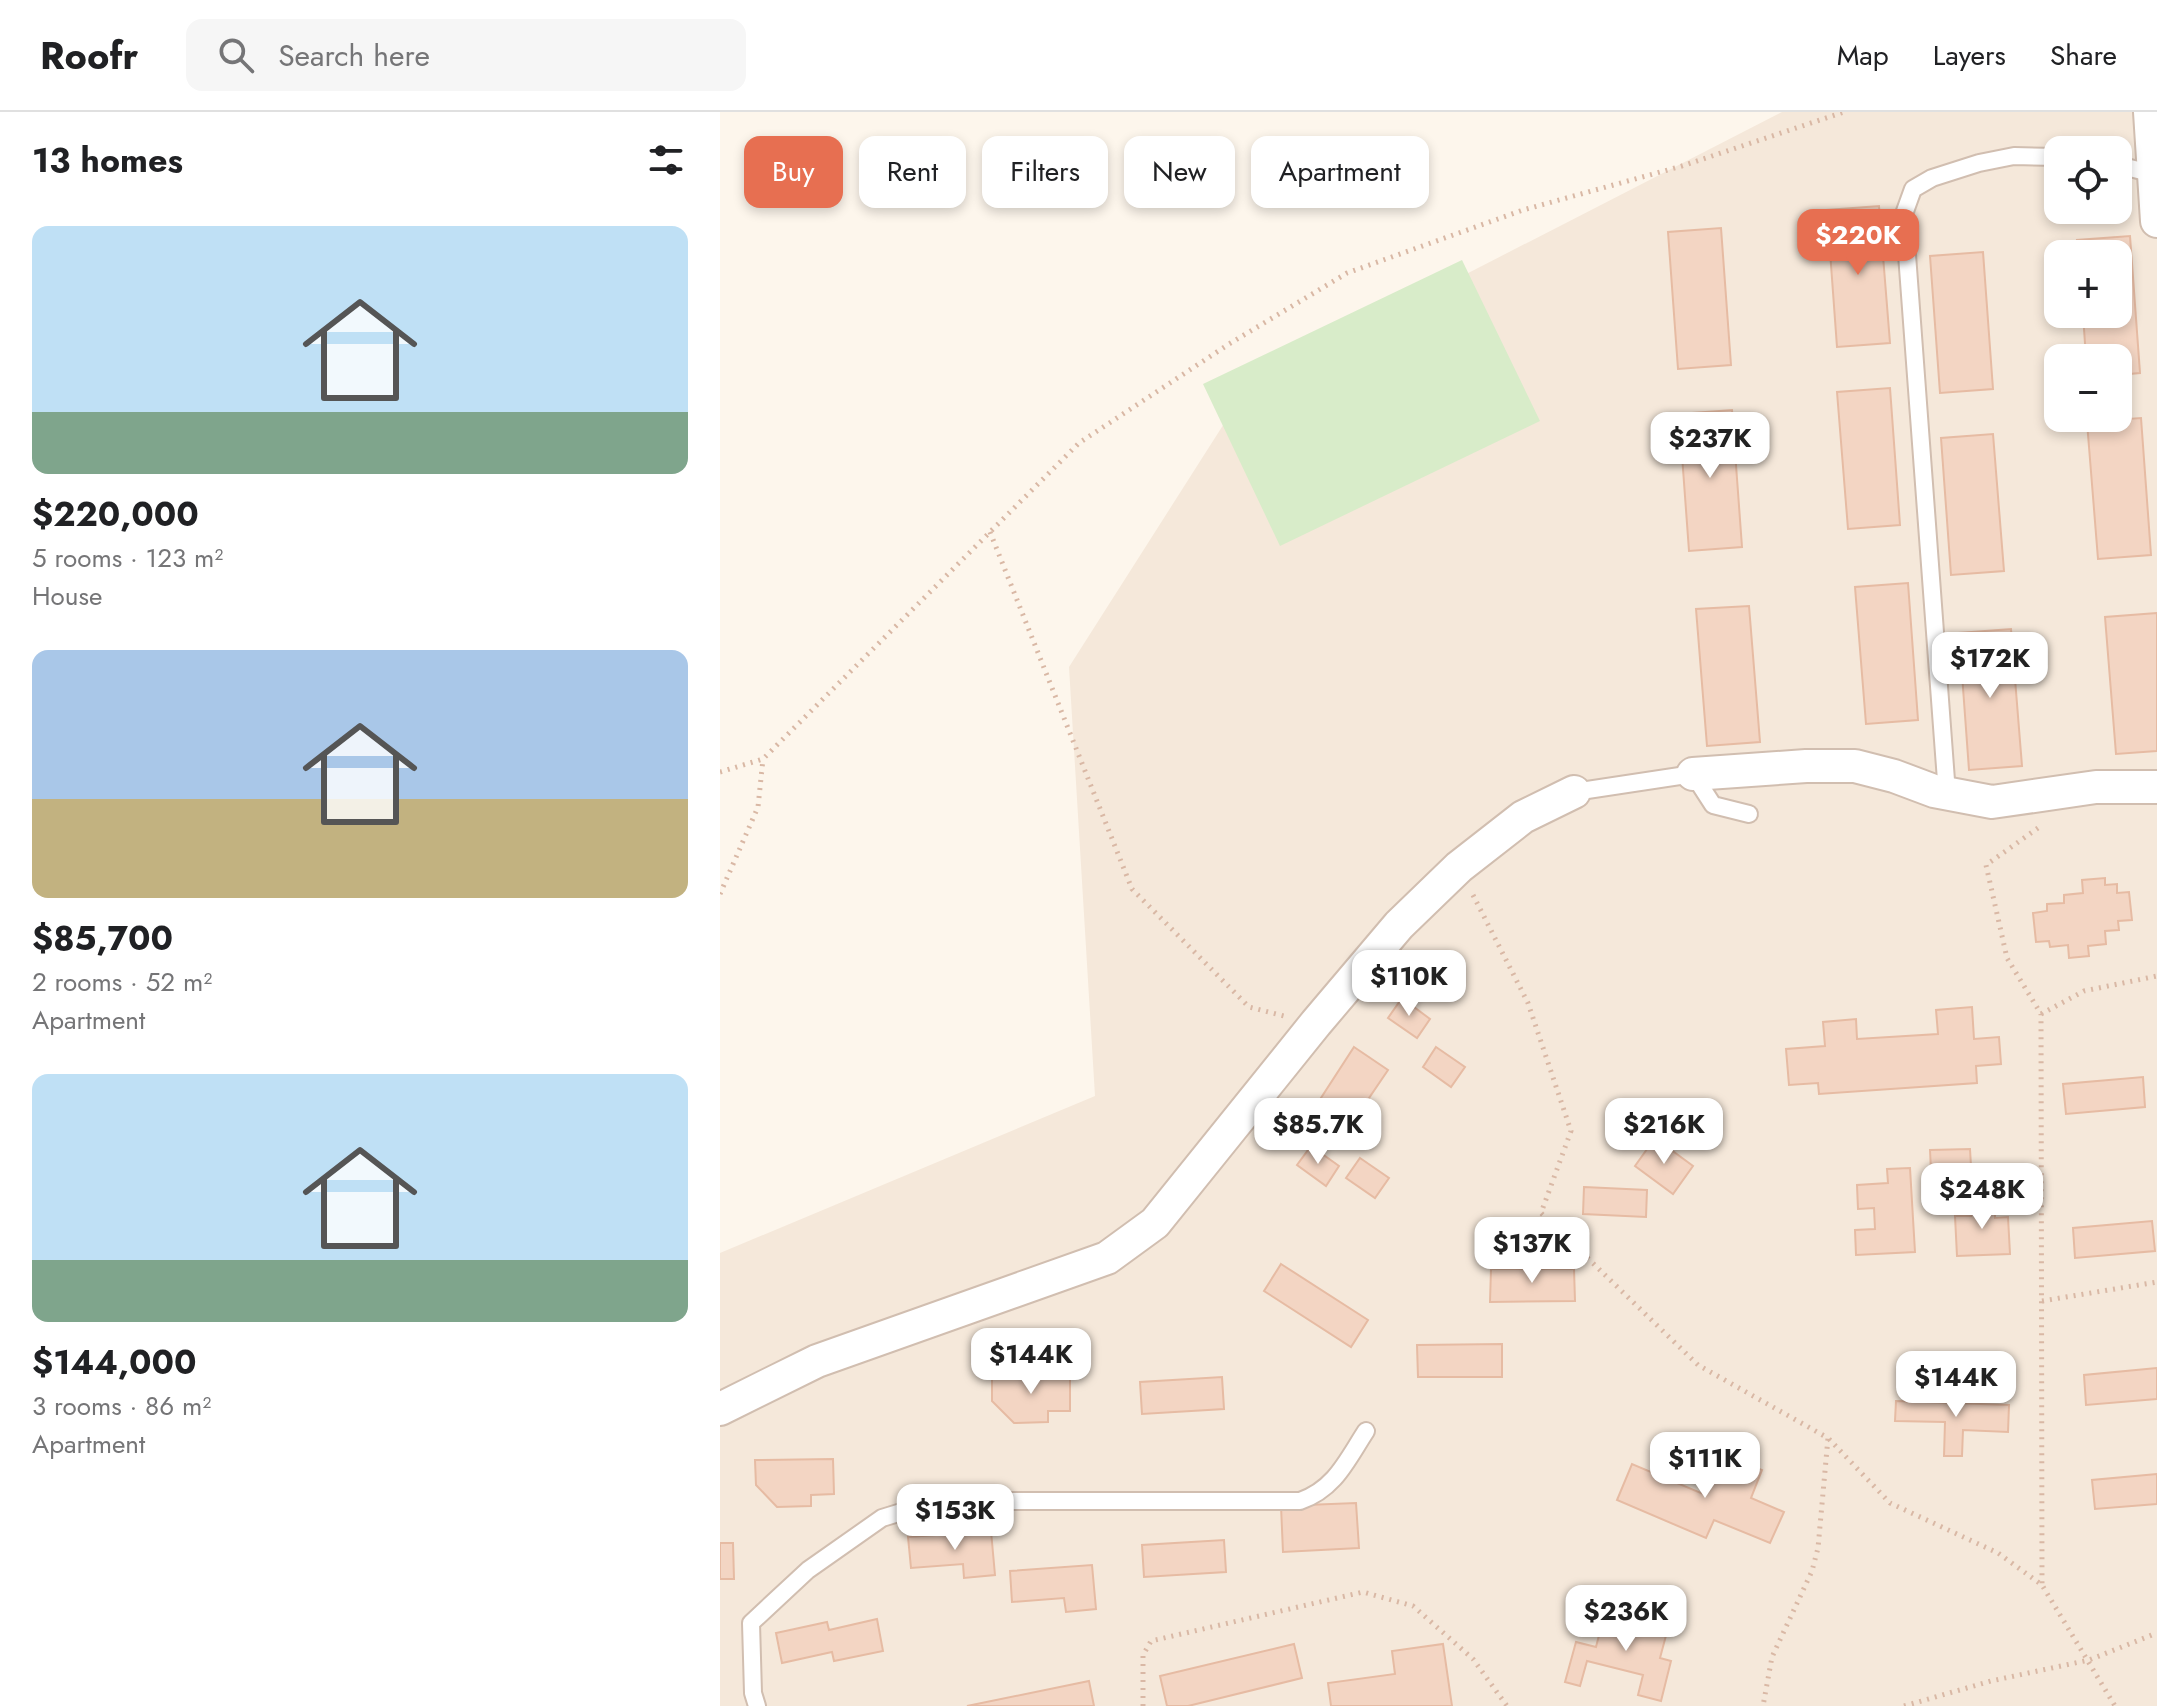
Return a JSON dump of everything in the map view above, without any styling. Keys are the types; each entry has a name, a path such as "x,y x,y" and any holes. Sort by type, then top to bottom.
{"street":[{"path":"2150,112 2157,221"},
{"path":"1693,774 1806,766 1855,766 1947,794 1992,802 2096,787 2157,787"},
{"path":"720,1409 817,1361 1107,1258 1155,1223 1399,925 1459,867 1523,817 1574,792"}],"lane":[{"path":"1947,794 1904,214 1913,189 1932,178 2014,156 2044,157"},
{"path":"2132,168 2154,174"},
{"path":"1574,792 1693,774 1713,805 1749,814"},
{"path":"757,1706 753,1693 751,1623 808,1570 882,1518 937,1501 1300,1501 1318,1495 1332,1483 1366,1431"}],"path":[{"path":"720,772 763,759 1079,443 1229,344 1347,273 1523,210 1682,166 1844,112"},
{"path":"990,532 1132,889 1249,1007 1316,1023"},
{"path":"720,894 758,807 763,759"},
{"path":"2042,1585 2041,1014 2007,958 1986,865 2047,822"},
{"path":"1459,867 1528,1003 1571,1131 1541,1213 1698,1365 1828,1438 1890,1503 1998,1553 2042,1585 2115,1706"},
{"path":"2041,1014 2084,991 2157,976"},
{"path":"2042,1301 2157,1282"},
{"path":"1763,1706 1772,1657 1812,1571 1818,1548 1828,1438"},
{"path":"1143,1706 1143,1655 1151,1641 1363,1592 1413,1606 1473,1659 1507,1706"},
{"path":"1904,1706 1991,1681 2089,1660 2157,1633"}],"shaded area":[{"path":"1782,112 2157,112 2157,1706 720,1706 720,1253 1095,1096 1069,667 1248,386"}],"green space":[{"path":"1462,260 1540,421 1280,546 1203,384"}],"building":[{"path":"1879,206 1890,343 1837,347 1827,210"},
{"path":"1721,228 1731,365 1678,369 1668,232"},
{"path":"2130,236 2130,240 2077,240"},
{"path":"1983,252 1993,389 1940,393 1930,256"},
{"path":"2132,263 2140,373 2132,374 2132,344 2085,344 2084,328 2132,328"},
{"path":"1890,388 1900,525 1848,529 1837,392"},
{"path":"1732,410 1742,547 1689,551 1679,414"},
{"path":"2141,418 2151,555 2098,559 2088,432 2132,432 2132,419"},
{"path":"1993,434 2004,571 1951,575 1941,438"},
{"path":"1908,583 1918,720 1866,724 1855,587"},
{"path":"1749,606 1760,742 1707,746 1696,609"},
{"path":"2157,613 2157,751 2116,754 2105,617"},
{"path":"2011,629 2022,766 1969,770 1959,633"},
{"path":"2105,878 2105,885 2117,884 2117,893 2129,892 2132,920 2118,921 2119,930 2105,931 2106,944 2088,946 2089,956 2069,958 2068,945 2050,947 2049,941 2036,942 2033,913 2047,911 2047,904 2064,903 2064,895 2083,893 2082,880"},
{"path":"1402,998 1430,1019 1417,1038 1388,1018"},
{"path":"1972,1007 1974,1039 1999,1037 2001,1064 1976,1066 1977,1083 1819,1094 1818,1083 1789,1085 1786,1049 1825,1046 1823,1022 1856,1019 1857,1039 1938,1034 1936,1010"},
{"path":"1354,1047 1388,1070 1352,1123 1319,1101"},
{"path":"1436,1047 1465,1067 1451,1087 1423,1067"},
{"path":"2143,1077 2145,1107 2066,1114 2063,1084"},
{"path":"1655,1138 1693,1166 1673,1194 1635,1166"},
{"path":"1311,1146 1339,1166 1326,1186 1297,1165"},
{"path":"1970,1149 1971,1166 1979,1166 1980,1189 1932,1191 1930,1150"},
{"path":"1360,1158 1389,1178 1375,1198 1346,1178"},
{"path":"1910,1168 1915,1252 1856,1255 1855,1230 1875,1229 1874,1208 1858,1209 1857,1185 1888,1183 1887,1169"},
{"path":"1584,1187 1647,1190 1646,1217 1583,1214"},
{"path":"1995,1200 1995,1218 2008,1217 2010,1254 1957,1256 1955,1216 1971,1216 1971,1201"},
{"path":"2152,1221 2155,1251 2075,1258 2073,1228"},
{"path":"1281,1264 1368,1320 1351,1347 1264,1291"},
{"path":"1491,1269 1574,1269 1575,1301 1490,1302"},
{"path":"1502,1344 1502,1377 1418,1377 1417,1345"},
{"path":"2157,1368 2157,1399 2086,1405 2084,1375"},
{"path":"1070,1375 1070,1411 1048,1411 1048,1422 1014,1423 992,1401 992,1376"},
{"path":"1222,1377 1224,1409 1142,1414 1140,1382"},
{"path":"1896,1401 2009,1405 2008,1432 1963,1430 1962,1456 1944,1456 1945,1422 1895,1421"},
{"path":"1720,1453 1762,1470 1751,1498 1784,1512 1770,1543 1714,1520 1706,1538 1617,1500 1632,1464 1703,1494"},
{"path":"833,1459 834,1494 811,1495 811,1506 777,1507 756,1485 755,1460"},
{"path":"2157,1474 2157,1504 2095,1509 2092,1480"},
{"path":"1356,1503 1359,1548 1283,1552 1281,1506"},
{"path":"991,1531 995,1575 964,1578 963,1564 911,1568 908,1537"},
{"path":"1224,1540 1226,1572 1144,1577 1142,1545"},
{"path":"720,1543 733,1543 734,1579 720,1579"},
{"path":"1092,1565 1096,1609 1066,1612 1064,1598 1012,1602 1010,1571"},
{"path":"1605,1612 1668,1628 1660,1658 1671,1661 1661,1701 1638,1695 1643,1675 1587,1661 1580,1686 1565,1682 1576,1642 1596,1647"},
{"path":"877,1619 883,1651 834,1661 832,1652 782,1663 776,1633 827,1622 829,1630"},
{"path":"1294,1644 1302,1678 1188,1706 1167,1706 1160,1676"},
{"path":"1443,1644 1452,1706 1331,1706 1328,1683 1395,1674 1392,1651"},
{"path":"1089,1681 1094,1706 967,1706"}]}
